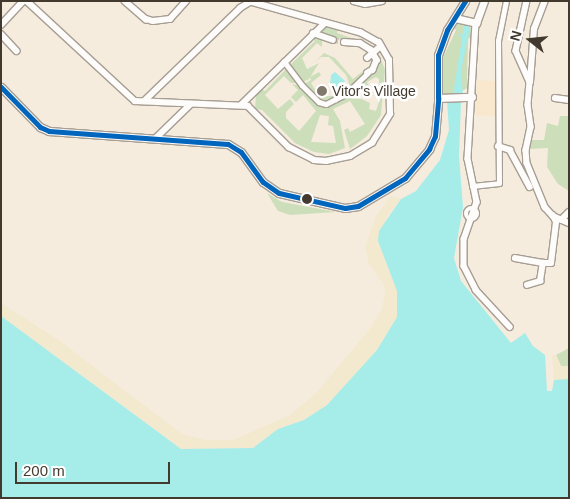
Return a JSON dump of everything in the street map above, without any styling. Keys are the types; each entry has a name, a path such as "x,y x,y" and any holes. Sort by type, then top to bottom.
{"street":[{"path":"1,25 23,1"},
{"path":"27,1 135,101 248,106 289,147 301,155 326,161 350,156 372,143 390,114 390,68 381,46 361,33 256,2 247,4 145,101"},
{"path":"125,1 146,19 153,21 170,19 186,1"},
{"path":"354,1 365,4 382,1"},
{"path":"1,88 40,127 49,131 228,144 241,152 264,182 279,193 346,208 358,206 386,192 420,162 434,136 438,98 438,55 465,1"},
{"path":"484,1 475,23 469,97 468,159 472,186 477,202 464,239 464,266 476,290 510,327"},
{"path":"472,186 498,183 498,41 506,1"},
{"path":"527,1 516,51 530,82"},
{"path":"545,1 534,29 528,105 531,127 526,150 527,163 545,207"},
{"path":"455,18 475,23"},
{"path":"241,105 324,22"},
{"path":"1,34 17,51"},
{"path":"313,34 333,40"},
{"path":"284,61 305,88 326,104 346,94 373,70 378,60 373,53 360,43 344,42"},
{"path":"367,58 381,46"},
{"path":"438,98 469,97"},
{"path":"555,98 569,100"},
{"path":"155,139 191,104"},
{"path":"498,146 510,150 535,198 553,216 556,222 551,263 515,258"},
{"path":"561,220 569,212"},
{"path":"553,216 569,223"},
{"path":"527,285 540,281 543,262"}],"shaded area":[{"path":"477,80 497,81 495,116 475,115"}],"green space":[{"path":"456,23 474,29 474,35 468,39 467,78 471,86 462,91 463,95 443,95 441,62 456,30 453,27"},
{"path":"327,26 338,29 337,33 374,46 370,48 320,33"},
{"path":"312,38 322,40 322,47 317,43 302,58 307,69 319,63 309,79 303,82 290,65 315,41"},
{"path":"378,51 385,70 381,115 367,136 350,149 344,130 348,128 350,132 365,124 350,101 333,109 340,121 345,148 329,154 314,152 295,143 262,110 255,109 256,95 262,89 265,91 288,67 300,83 291,83 284,76 265,95 278,109 290,99 294,104 286,112 286,118 299,131 316,111 303,95 296,102 291,97 298,90 292,84 301,86 326,106 332,104 370,74 375,74 380,60 376,53","holes":["376,77 379,79 380,98 376,111 369,109 370,103 355,96 356,92 369,86 367,82","320,115 329,116 328,125 333,126 336,143 311,142"]},
{"path":"324,53 335,58 353,79 372,64 369,58 375,60 373,67 345,93 327,103 304,84 311,80 310,77 319,72 321,75 311,83 319,96 337,96 349,83 346,75 329,57 321,57 314,63"},
{"path":"560,116 569,116 569,191 558,184 547,167 548,148 529,149 532,140 544,140 547,123 558,126"},
{"path":"267,193 282,202 336,212 290,215 278,211"},
{"path":"569,348 569,366 561,366 556,355"}],"sand":[{"path":"391,196 401,199 388,215 378,241 397,291 397,317 377,350 327,405 304,420 278,429 253,448 181,449 1,316 1,303 60,341 182,434 205,440 233,440 290,415 316,393 369,330 382,309 385,294 384,285 369,264 365,247 376,216"},
{"path":"552,355 556,355 561,366 569,366 569,379 554,380"}],"water":[{"path":"464,25 470,27 461,71 463,95 453,95 462,38 459,34 463,34"},
{"path":"335,72 345,81 335,93 330,85 331,75"},
{"path":"447,101 461,102 459,156 463,207 454,258 461,281 511,343 525,333 533,346 545,355 547,391 552,391 554,380 569,379 569,498 1,498 1,316 181,449 253,448 278,429 304,420 327,405 377,350 397,317 397,291 378,241 379,231 401,199 416,191 440,160 449,130"}],"tunnel":[{"path":"333,40 344,42"}],"transit line":[{"path":"1,87 40,127 49,131 228,144 241,152 263,182 279,193 345,208 358,206 405,178 429,149 435,136 438,98 438,55 447,30 465,1"}],"place":[{"name":"Vitor's Village","path":"322,91"}]}
